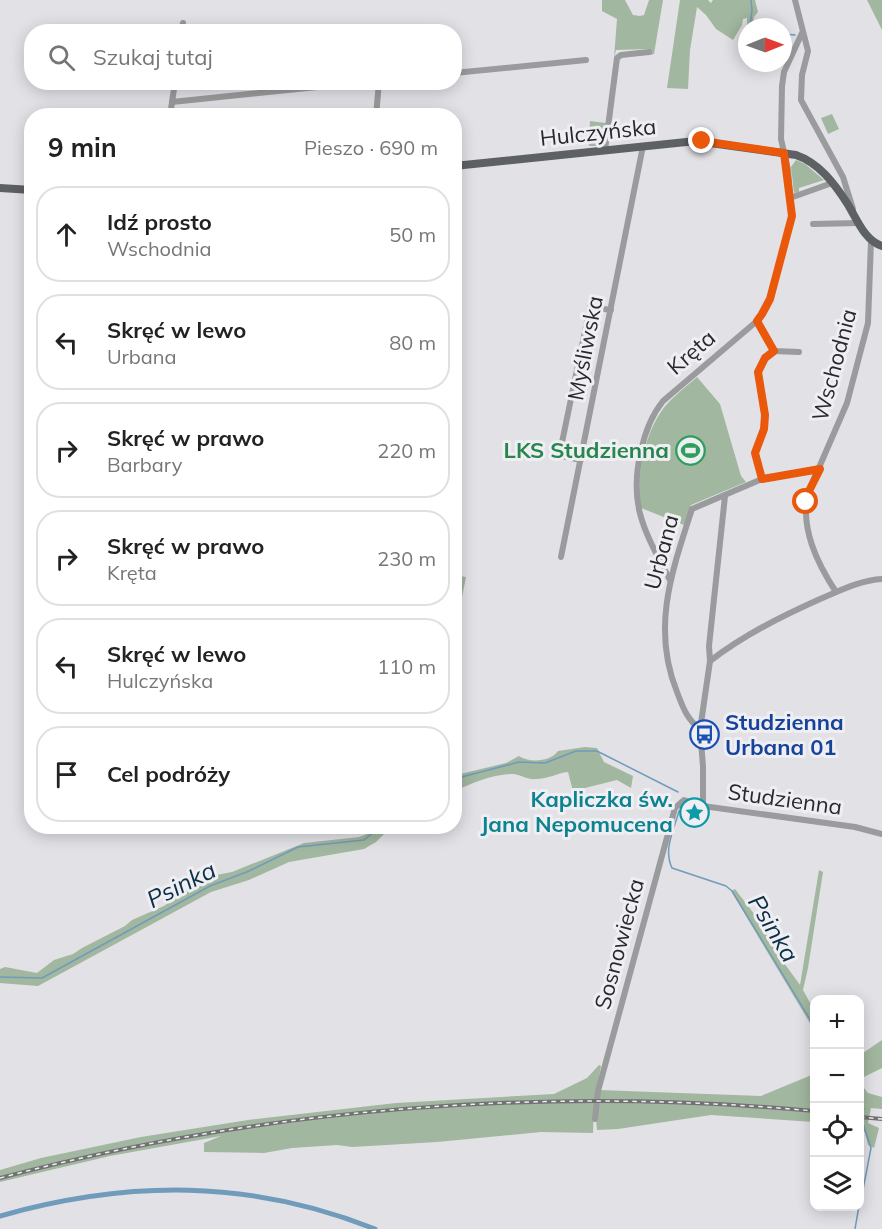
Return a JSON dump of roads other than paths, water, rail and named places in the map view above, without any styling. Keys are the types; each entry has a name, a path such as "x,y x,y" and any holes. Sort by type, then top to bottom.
{"main road":[{"name":"Hulczyńska","path":"462,165 702,141 784,153 807,160 820,170 832,183 871,242"},
{"path":"0,188 24,190"},
{"path":"871,242 882,246"}],"street":[{"path":"795,0 807,55 802,75 801,100 843,177 858,222 813,224"},
{"name":"Kręta","path":"792,54 802,33"},
{"path":"605,150 617,58 621,55 649,52"},
{"path":"792,57 800,53 807,55"},
{"path":"462,72 586,60"},
{"name":"Kręta","path":"670,580 650,541 636,502 637,471 645,435 652,416 663,401 757,321 770,299 792,216 781,139 784,72"},
{"path":"171,108 174,90"},
{"path":"172,102 288,90"},
{"path":"377,108 378,90"},
{"name":"Myśliwska","path":"561,557 644,146"},
{"path":"790,198 832,183"},
{"name":"Wschodnia","path":"836,592 816,558 806,522 808,493 847,403 868,323 871,242"},
{"path":"581,460 562,456 560,452 590,307 611,310"},
{"path":"757,321 774,351"},
{"path":"762,479 755,453 764,429 765,415 758,372 765,358 774,351 799,352"},
{"name":"Urbana","path":"700,730 688,718 668,664 665,623 670,580 692,509 762,479 820,469"},
{"path":"703,806 700,730 710,662 709,645 725,496"},
{"path":"710,662 727,648 770,621 836,592 882,579"},
{"name":"Studzienna","path":"684,800 703,806 855,827 882,834"},
{"name":"Sosnowiecka","path":"595,1119 596,1102 675,808 684,800"}],"waterway":[{"path":"751,0 751,18"},
{"name":"Psinka","path":"462,777 519,762 545,763 576,751 597,751 678,792"},
{"name":"Psinka","path":"679,811 669,847 672,868 726,886 732,891 810,1019"},
{"name":"Psinka","path":"0,977 42,978 210,886 249,871 298,847 364,840 371,834"},
{"name":"Psinka","path":"864,1127 871,1148 864,1184"},
{"path":"0,1216 48,1204 95,1196 142,1191 189,1190 235,1193 282,1201 375,1229"},
{"name":"Psinka","path":"855,1229 858,1211"}],"railway":[{"path":"0,1178 100,1154 200,1134 302,1119 404,1109 507,1103 609,1101 712,1104 810,1111"},
{"path":"864,1117 882,1119"}],"place":[{"name":"LKS Studzienna","path":"690,450"},
{"name":"Studzienna Urbana 01","path":"704,735"},
{"name":"Kapliczka św. Jana Nepomucena","path":"694,812"}]}
